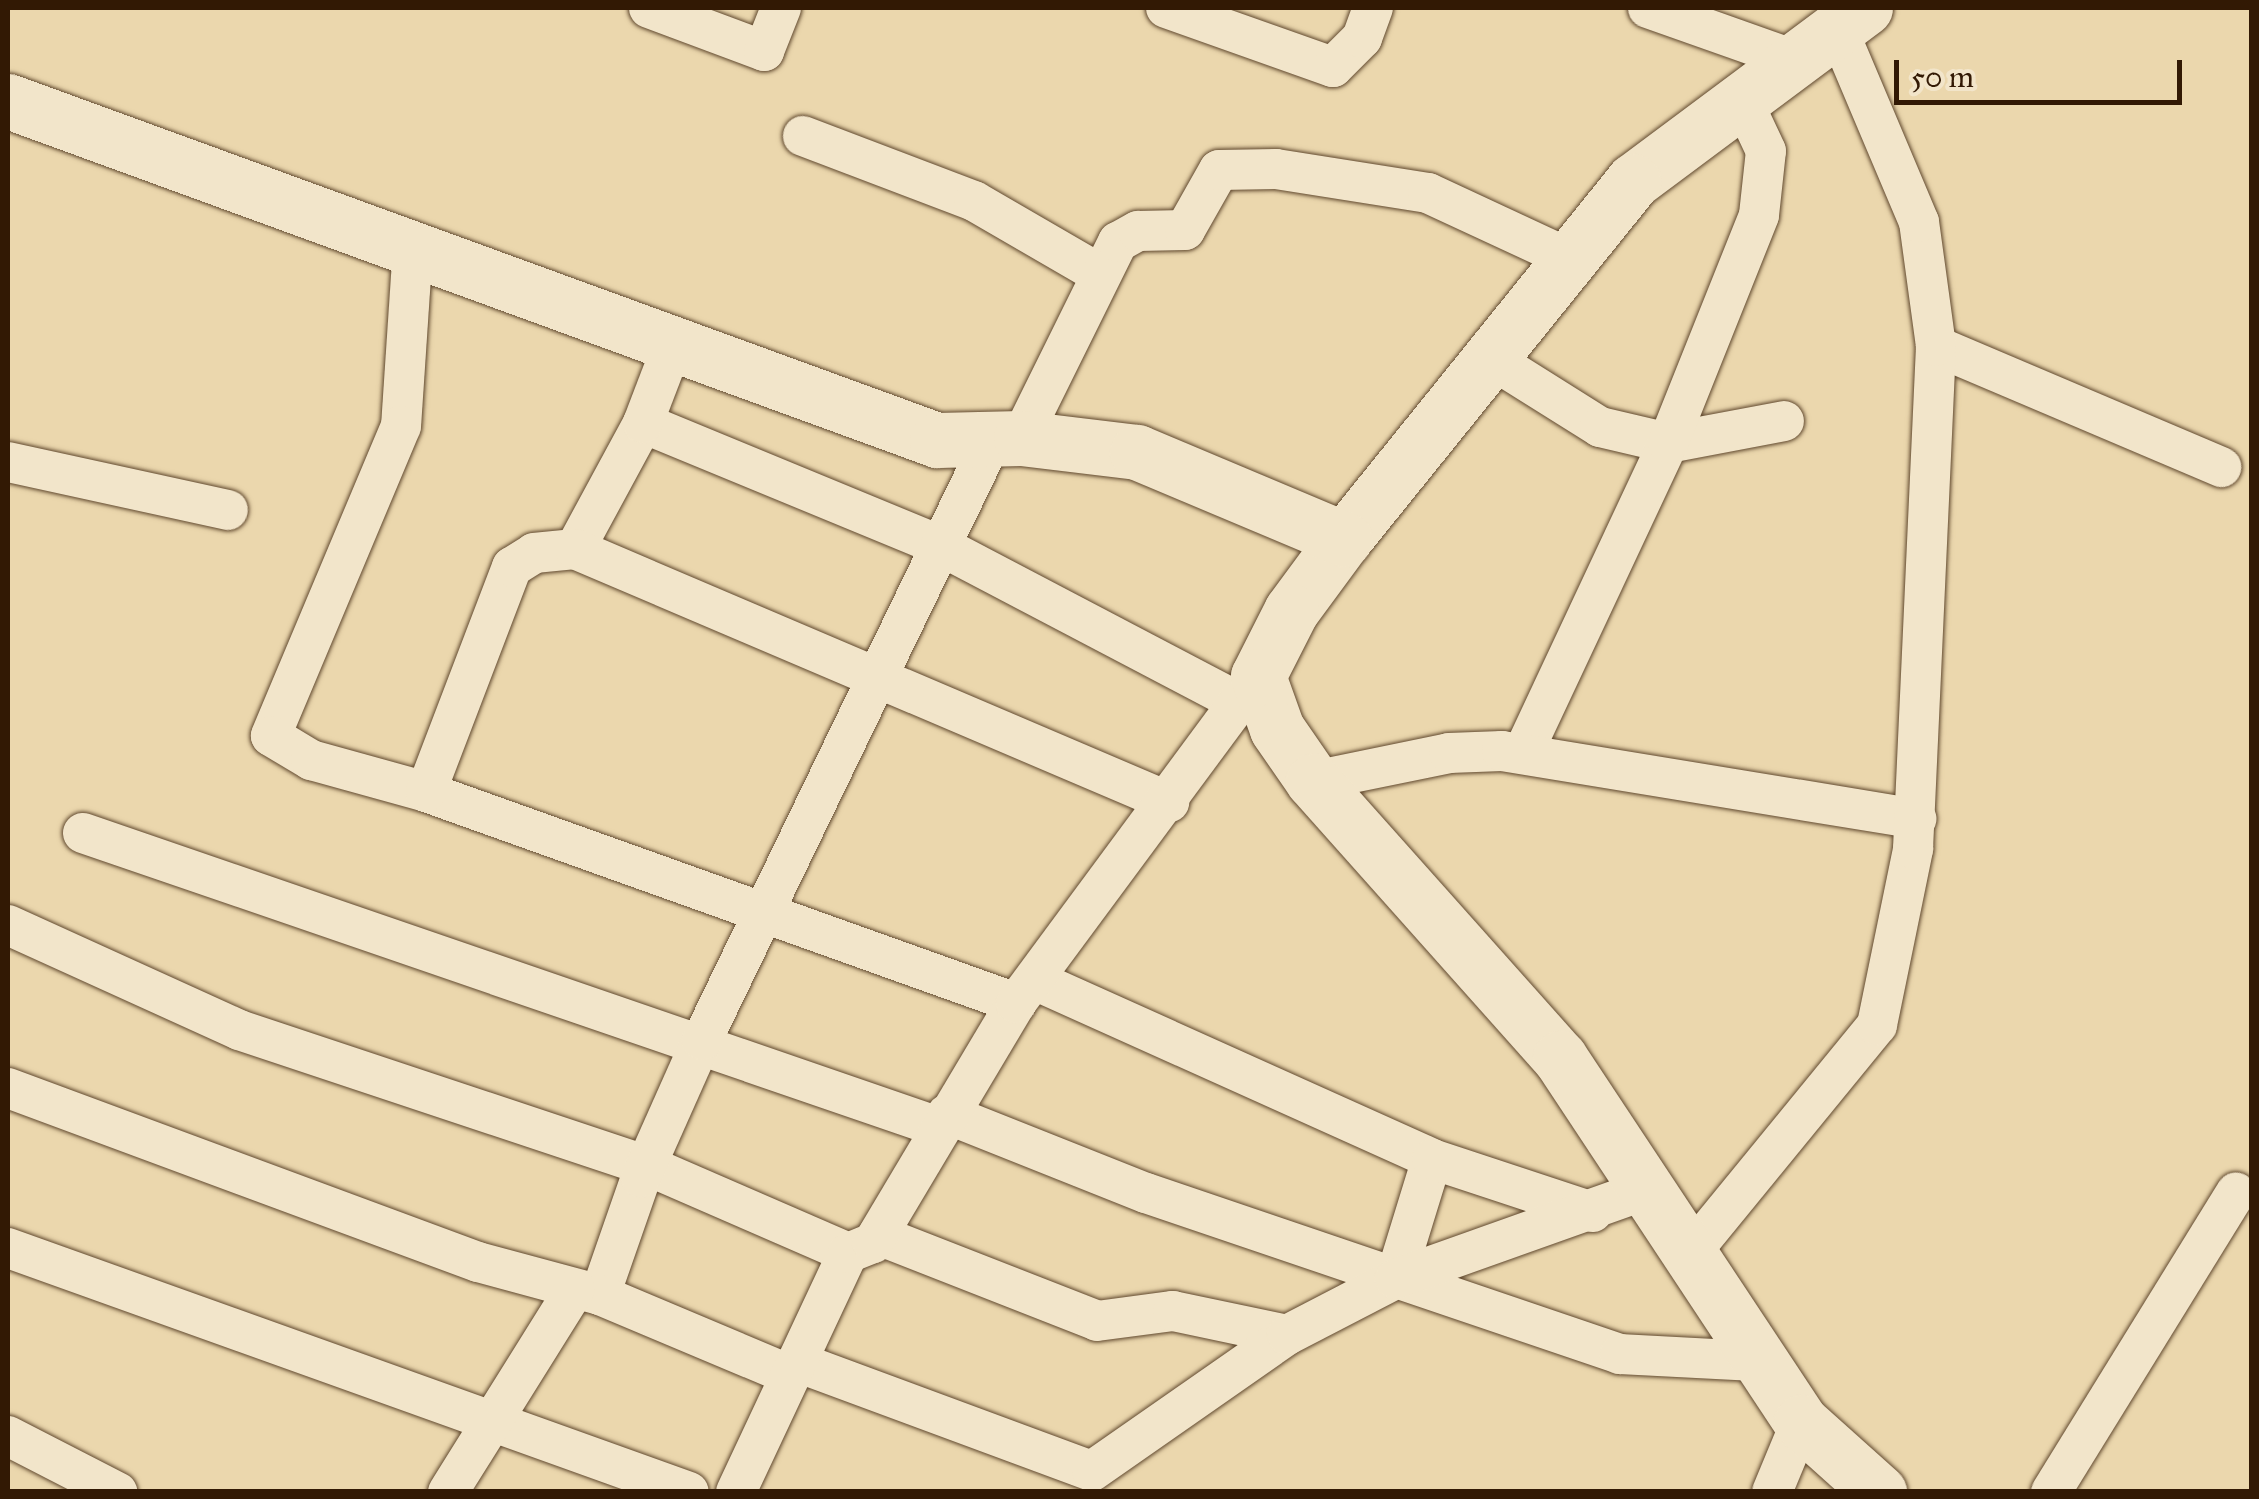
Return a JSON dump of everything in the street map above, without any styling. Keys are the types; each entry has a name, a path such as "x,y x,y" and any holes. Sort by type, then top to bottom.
{"street":[{"path":"649,8 764,52 780,8"},
{"path":"1166,8 1333,67 1362,38 1373,8"},
{"path":"1648,8 1832,32"},
{"path":"736,1492 794,1369 863,1244 1027,992 1169,802 1248,689 1291,611 1344,540 1633,182 1832,32"},
{"path":"1688,1256 1876,1026 1916,819 1936,346 1919,222 1832,32"},
{"path":"1523,754 1668,443 1759,215 1766,151 1742,100"},
{"path":"20,116 413,246 937,440 1006,440 1137,452 1344,540"},
{"path":"803,136 986,206 1100,274"},
{"path":"448,1492 491,1420 587,1292 702,1040 766,916 942,546 1127,234 1186,230 1219,170 1264,168 1428,194 1570,259"},
{"path":"413,246 401,426 271,736 311,760 426,792 766,916 1027,992 1432,1159 1592,1212"},
{"path":"575,549 643,424 674,342"},
{"path":"1936,346 2221,467"},
{"path":"1490,358 1600,426 1668,443 1784,421"},
{"path":"643,424 942,546 1248,689 1313,781 1560,1058 1756,1361 1801,1422 1879,1492"},
{"path":"8,462 228,510"},
{"path":"426,792 512,567 534,552 575,549 1169,802"},
{"path":"1313,781 1449,754 1523,754 1916,819"},
{"path":"83,833 943,1121 1620,1354 1756,1361"},
{"path":"8,925 239,1030 646,1164 863,1244 1097,1321 1173,1312 1287,1335"},
{"path":"8,1088 478,1262 587,1292 794,1369 1067,1482 1092,1472 1287,1335 1394,1279 1592,1212 1645,1190"},
{"path":"1394,1279 1432,1159"},
{"path":"2051,1492 2236,1192"},
{"path":"8,1248 689,1492"},
{"path":"1772,1492 1801,1422"},
{"path":"8,1436 117,1492"}]}
